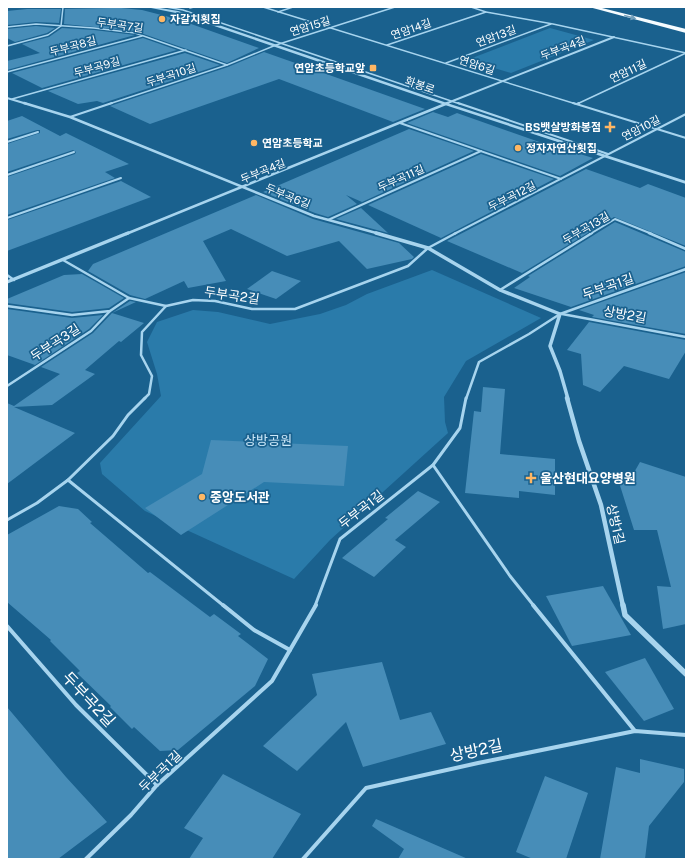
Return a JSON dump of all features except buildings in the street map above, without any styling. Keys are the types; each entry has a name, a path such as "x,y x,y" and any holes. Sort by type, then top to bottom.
{"highway":[{"path":"592,7 686,31"},
{"path":"618,7 686,24"}],"street":[{"name":"화봉로","path":"148,7 178,12 446,104 686,183"},
{"name":"두부곡4길","path":"7,282 614,37"},
{"name":"두부곡6길","path":"7,98 70,117 314,216 428,248 500,290 560,314"},
{"name":"상방1길","path":"560,314 550,346 560,371 579,441 601,505 625,615 686,674"}],"lane":[{"path":"7,46 48,35 61,26 63,7"},
{"path":"166,7 183,10 608,154"},
{"path":"190,8 194,7"},
{"name":"연암6길","path":"263,7 686,138"},
{"path":"277,12 293,7"},
{"name":"연암15길","path":"276,45 395,7"},
{"path":"471,7 486,12 553,24 686,53"},
{"name":"연암14길","path":"387,45 486,12"},
{"name":"두부곡7길","path":"7,27 36,24 111,30 143,35 227,65"},
{"name":"연암13길","path":"446,63 553,24"},
{"name":"두부곡8길","path":"7,72 143,35"},
{"name":"두부곡10길","path":"70,117 227,65 276,45"},
{"name":"두부곡9길","path":"12,99 186,50"},
{"name":"연암11길","path":"576,104 686,53"},
{"name":"연암10길","path":"604,157 686,114"},
{"path":"400,123 561,180"},
{"path":"7,142 38,132"},
{"path":"7,175 74,152"},
{"name":"두부곡11길","path":"328,220 481,152"},
{"name":"두부곡12길","path":"428,248 604,157"},
{"path":"7,218 121,178"},
{"name":"두부곡13길","path":"500,290 615,219 686,248"},
{"name":"두부곡2길","path":"166,306 194,300 215,301 252,310 295,309 408,266 428,248"},
{"path":"63,260 129,298 166,306"},
{"name":"두부곡1길","path":"86,859 131,815 157,785 272,682 317,603 340,539 433,465 460,428 467,394 479,362 529,334 560,314 686,269"},
{"path":"7,275 14,280"},
{"name":"두부곡3길","path":"7,386 91,331 110,311 129,298"},
{"name":"두부곡3길","path":"7,306 72,315 110,311"},
{"path":"7,520 37,502 68,480 113,436 128,415 149,394 152,376 141,355 142,332 166,306"},
{"name":"상방2길","path":"560,314 686,337"},
{"path":"433,465 510,576 635,731"},
{"path":"68,480 254,630 290,650"},
{"name":"두부곡2길","path":"7,626 76,705 157,785"},
{"name":"상방2길","path":"303,859 366,788 478,763 635,731 686,735"}],"green space":[{"path":"550,28 594,40 511,73 467,60"},
{"name":"상방공원","path":"432,270 541,318 466,361 444,397 445,422 448,433 330,540 294,579 145,511 102,474 100,463 161,396 157,374 147,342 157,322 193,310 218,312 270,324 320,314 346,305 367,294"}],"place":[{"name":"자갈치횟집","path":"162,19"},
{"name":"연암초등학교앞","path":"373,68"},
{"name":"BS뱃살방화봉점","path":"610,127"},
{"name":"연암초등학교","path":"254,143"},
{"name":"정자자연산횟집","path":"518,148"},
{"name":"울산현대요양병원","path":"531,478"},
{"name":"중앙도서관","path":"202,497"}]}
